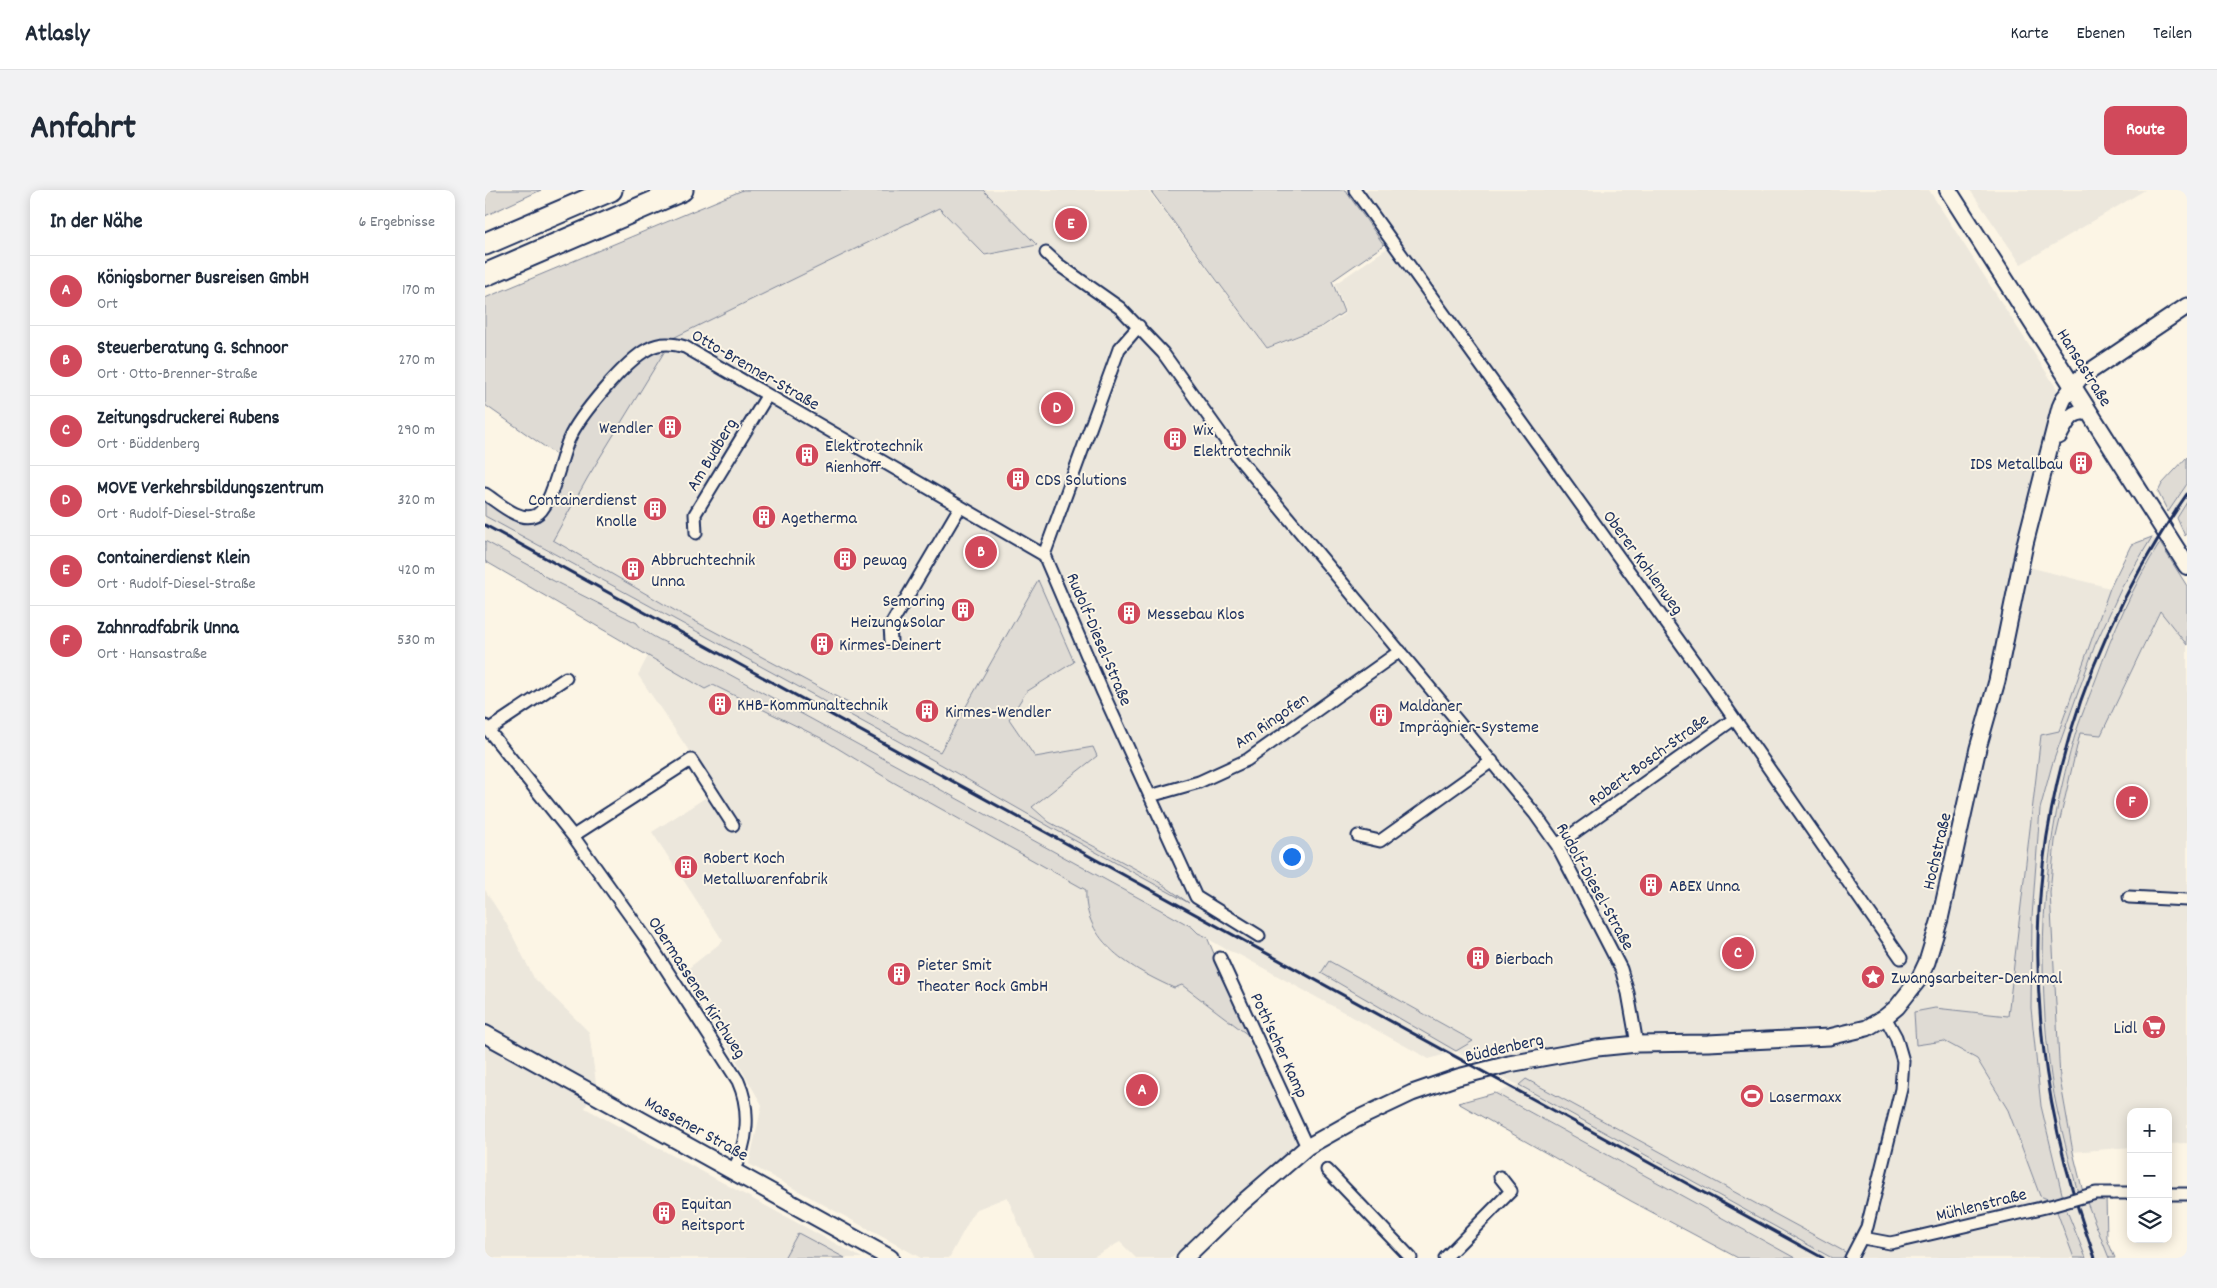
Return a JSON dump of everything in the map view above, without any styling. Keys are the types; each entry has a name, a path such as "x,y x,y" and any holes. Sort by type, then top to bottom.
{"highway":[{"path":"485,244 611,190"},
{"path":"485,276 683,190"}],"main road":[{"name":"Hansastraße","path":"1948,190 2187,566"},
{"name":"Massener Straße","path":"485,1034 890,1258"}],"street":[{"name":"Oberer Kohlenweg","path":"1355,190 1734,719 1901,958"},
{"name":"Rudolf-Diesel-Straße","path":"1046,253 1059,265 1119,308 1139,326 1163,353 1236,455 1535,814 1557,845 1621,969 1628,993 1637,1044"},
{"name":"Hochstraße","path":"1885,1017 1911,992 1919,979 1933,944 1978,748 1997,681 2025,544 2060,407 2073,386 2101,362 2187,306"},
{"path":"1044,555 1119,349 1139,326"},
{"name":"Otto-Brenner-Straße","path":"485,494 524,516 530,516 539,512 549,496 573,429 627,365 649,348 667,344 685,347 1044,555"},
{"name":"Am Budberg","path":"696,533 695,514 767,396"},
{"name":"Hochstraße","path":"2047,457 2069,416 2079,411 2089,412"},
{"path":"891,641 891,626 960,507"},
{"name":"Rudolf-Diesel-Straße","path":"1044,555 1103,694 1196,897 1259,936"},
{"name":"Am Ringofen","path":"1150,796 1199,782 1247,760 1400,651"},
{"name":"Obermassener Kirchweg","path":"565,678 486,728 573,836 655,950 738,1081 744,1096 747,1114 745,1139 739,1160 733,1171"},
{"name":"Robert-Bosch-Straße","path":"1557,845 1734,719"},
{"path":"573,836 691,760 733,826"},
{"path":"1358,836 1380,841 1492,761"},
{"path":"2129,897 2187,900"},
{"name":"Poth'scher Kamp","path":"1221,958 1307,1147"},
{"path":"1851,1258 1863,1238 1883,1170 1903,1074 1900,1049 1885,1017"},
{"name":"Büddenberg","path":"1185,1258 1242,1203 1307,1147 1385,1104 1458,1077 1536,1058 1637,1044 1829,1038 1867,1028 1885,1017"},
{"path":"1327,1170 1411,1258"},
{"path":"1445,1258 1511,1191 1500,1177"},
{"name":"Mühlenstraße","path":"1863,1238 1890,1243 2055,1205 2096,1193 2127,1193"},
{"path":"2172,1194 2187,1194"}],"shaded area":[{"path":"485,190 541,190 485,216"},
{"path":"743,190 983,190 1037,245 985,255 939,208 673,338 661,339 637,352 558,456 485,405 485,298"},
{"path":"983,190 1148,190 1267,349 1324,327 1346,313 1335,284 1399,240 1364,190 1929,190 2057,389 2014,563 2110,588 2059,731 2041,735 2008,1017 1935,1008 1914,1012 1916,1045 1944,1041 1977,1059 2008,1110 2040,1196 2053,1201 2074,1258 1856,1258 1526,1079 1520,1086 1832,1258 1795,1258 1495,1093 1518,1085 1456,1051 1429,1059 1236,953 1229,951 1198,933 1192,927 683,649 642,631 636,623 544,576 538,570 485,541 485,516 942,765 1052,828 1183,899 1156,880 1049,822 1032,806 1093,747 1035,757 1009,719 1026,692 1074,661 1038,581 940,753 674,610 553,540 588,477 672,338 939,208 985,256 1037,245","holes":["1329,961 1472,1041 1321,972"]},
{"path":"1150,190 1345,190 1384,245 1332,281 1344,312 1323,326 1267,348"},
{"path":"1970,190 2145,190 2021,264"},
{"path":"666,349 588,477 553,540 674,610 940,752 1038,580 1074,662 1026,692 1009,719 1035,757 1093,747 1097,756 1032,807 1049,822 1156,880 1189,903 942,765 485,516 485,498 526,522 535,521 543,515 580,425 629,368 650,352"},
{"path":"2187,457 2187,484 2168,512 2158,492 2162,484"},
{"path":"2187,484 2187,502 2177,518 2168,512"},
{"path":"2187,502 2187,533 2185,536 2177,518"},
{"path":"2152,537 2160,543 2127,604 2105,654 2076,731 2064,775 2051,841 2045,896 2043,985 2049,1061 2059,1121 2078,1193 2063,1198 2041,1106 2031,1008 2032,918 2040,809 2052,765 2095,645 2122,587"},
{"path":"2152,537 2122,587 2095,645 2052,765 2040,809 2032,917 2031,1008 2041,1106 2063,1198 2053,1201 2040,1196 2008,1110 1977,1059 1944,1041 1916,1045 1914,1012 1935,1008 2008,1016 2041,735 2059,731 2110,588 2131,545"},
{"path":"485,541 538,570 544,576 637,623 645,631 658,639 683,649 1192,927 1198,933 1207,937 1248,1035 1182,985 1174,988 1142,972 1113,951 1101,939 1093,925 1087,908 1086,890 893,782 821,738 713,685 705,689 485,561"},
{"path":"2160,543 2187,586 2187,645 2160,611 2101,735 2080,733 2055,841 2050,892 2060,1079 2073,1152 2083,1192 2078,1193 2054,1095 2045,1020 2043,936 2050,853 2056,812 2078,725 2124,609"},
{"path":"2161,611 2187,645 2187,1143 2172,1144 2172,1108 2127,1108 2127,1147 2073,1152 2060,1079 2050,892 2055,841 2080,732 2101,735"},
{"path":"648,656 705,689 713,685 821,738 893,782 1087,890 1086,904 1096,933 1109,950 1181,984 1248,1035 1298,1142 1171,1258 1136,1258 1120,1242 1091,1258 1034,1258 1007,1197 975,1210 949,1258 921,1258 749,1164 762,1105 685,971 723,941 652,832 716,791 638,675"},
{"path":"485,890 506,923 534,978 589,1032 596,1083 585,1108 862,1258 485,1258"},
{"path":"1329,961 1473,1041 1456,1051 1321,973"},
{"path":"1526,1079 1847,1253 1842,1258 1832,1258 1519,1085"},
{"path":"1495,1093 1795,1258 1738,1258 1631,1201 1458,1103"},
{"path":"2106,1197 2107,1239 2115,1258 2109,1258 2086,1200"},
{"path":"2086,1200 2109,1258 2086,1258 2065,1206"},
{"path":"2065,1206 2086,1258 2074,1258 2056,1209"},
{"path":"798,1233 845,1258 784,1258"}],"railway":[{"path":"2095,1258 2064,1158 2045,1059 2038,961 2043,864 2061,769 2090,675 2132,583 2187,494"},
{"path":"485,525 1823,1258"}],"place":[{"name":"Containerdienst Klein","path":"1071,224"},
{"name":"MOVE Verkehrsbildungszentrum","path":"1057,408"},
{"name":"Wendler","path":"670,427"},
{"name":"Wix Elektrotechnik","path":"1175,439"},
{"name":"Elektrotechnik Rienhoff","path":"807,455"},
{"name":"IDS Metallbau","path":"2081,463"},
{"name":"CDS Solutions","path":"1018,479"},
{"name":"Containerdienst Knolle","path":"655,509"},
{"name":"Agetherma","path":"764,517"},
{"name":"Steuerberatung G. Schnoor","path":"981,552"},
{"name":"pewag","path":"845,559"},
{"name":"Abbruchtechnik Unna","path":"633,569"},
{"name":"Semoring Heizung&Solar","path":"963,610"},
{"name":"Messebau Klos","path":"1129,613"},
{"name":"Kirmes-Deinert","path":"822,644"},
{"name":"KHB-Kommunaltechnik","path":"720,704"},
{"name":"Kirmes-Wendler","path":"927,711"},
{"name":"Maldaner Imprägnier-Systeme","path":"1381,715"},
{"name":"Zahnradfabrik Unna","path":"2132,802"},
{"name":"Robert Koch Metallwarenfabrik","path":"686,867"},
{"name":"ABEX Unna","path":"1651,885"},
{"name":"Zeitungsdruckerei Rubens","path":"1738,953"},
{"name":"Bierbach","path":"1478,958"},
{"name":"Pieter Smit Theater Rock GmbH","path":"899,974"},
{"name":"Zwangsarbeiter-Denkmal","path":"1873,977"},
{"name":"Lidl","path":"2154,1027"},
{"name":"Königsborner Busreisen GmbH","path":"1142,1090"},
{"name":"Lasermaxx","path":"1752,1096"},
{"name":"Equitan Reitsport","path":"664,1213"}]}
